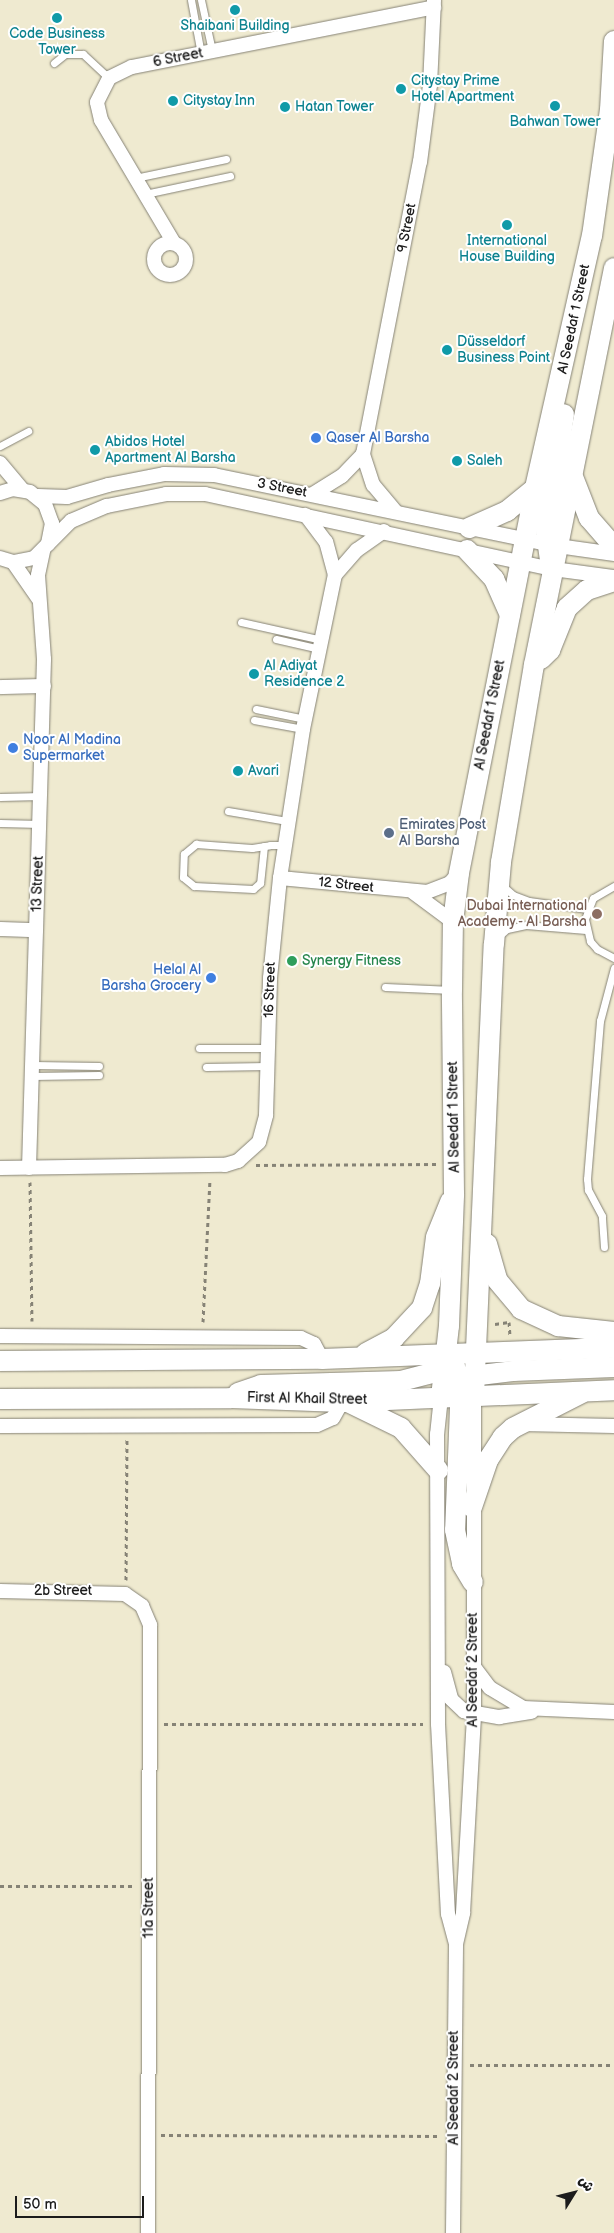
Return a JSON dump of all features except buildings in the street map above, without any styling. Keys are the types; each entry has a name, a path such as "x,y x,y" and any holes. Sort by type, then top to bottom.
{"street":[{"name":"6 Street","path":"109,78 132,67 434,4"},
{"name":"9 Street","path":"363,454 420,162 430,85 434,4"},
{"name":"Al Seedaf 1 Street","path":"457,1379 475,1353 494,944 500,883 534,665 538,566 526,539 592,236 610,110 614,42"},
{"path":"109,78 99,93 98,112 174,243"},
{"name":"Al Seedaf 1 Street","path":"457,1379 452,990 453,922 459,873 510,615 552,545 572,474 614,268"},
{"path":"552,545 565,418 558,395"},
{"path":"313,494 342,476 363,454 376,490 396,512"},
{"path":"0,463 22,489 38,496"},
{"name":"3 Street","path":"38,496 67,497 129,480 182,473 229,477 552,545 614,554"},
{"path":"572,474 589,518 614,547"},
{"path":"469,528 507,511 536,488"},
{"path":"0,492 22,489"},
{"name":"3 Street","path":"45,547 65,525 88,513 126,501 166,494 205,494 384,531 538,566 614,577"},
{"name":"13 Street","path":"29,1168 44,686 44,639 38,575 45,547 52,534 50,513 38,496"},
{"name":"16 Street","path":"0,1168 218,1166 238,1161 259,1142 266,1115 271,960 284,846 304,724 335,575 326,542 306,515"},
{"path":"335,575 357,550 384,531"},
{"path":"6,560 29,560 45,547"},
{"path":"467,550 494,579 510,615"},
{"name":"13 Street","path":"6,560 39,599"},
{"path":"528,702 520,673 538,566"},
{"path":"534,665 548,654 567,608 587,590 614,582"},
{"path":"0,687 44,686"},
{"name":"12 Street","path":"280,878 413,892 439,889 459,873"},
{"path":"413,892 453,922"},
{"path":"0,930 36,930"},
{"path":"356,1356 394,1338 422,1308 430,1284 439,1225 454,1194"},
{"path":"482,1219 492,1269 504,1291 521,1309 558,1326 614,1332"},
{"path":"0,1336 306,1339 314,1344 322,1359"},
{"name":"First Al Khail Street","path":"0,1399 231,1398 344,1401 457,1379 475,1353 614,1348"},
{"name":"First Al Khail Street","path":"0,1361 322,1359 356,1356 457,1379 590,1390 614,1390"},
{"path":"231,1398 261,1385 457,1379 614,1367"},
{"path":"457,1379 455,1530 462,1564 473,1582"},
{"name":"Al Seedaf 2 Street","path":"456,1944 448,1914 438,1724 438,1470 457,1379"},
{"name":"Al Seedaf 2 Street","path":"453,2233 456,1944 463,1913 474,1715 472,1507 457,1379"},
{"path":"472,1507 494,1448 522,1424 590,1390 614,1399"},
{"path":"0,1426 317,1425 333,1418 344,1401 400,1428 438,1470"},
{"path":"522,1424 614,1426"},
{"name":"2b Street","path":"0,1591 126,1594"},
{"name":"11a Street","path":"126,1594 142,1606 150,1625 148,2233"},
{"path":"439,1650 451,1699 459,1708 474,1715 511,1716 536,1711 614,1712"},
{"path":"474,1667 500,1697 536,1711"}],"lane":[{"path":"191,0 207,52"},
{"path":"200,0 207,52"},
{"path":"54,62 65,54 83,54 109,78"},
{"path":"135,178 226,159"},
{"path":"145,194 230,176"},
{"path":"0,446 28,430"},
{"path":"242,622 321,645"},
{"path":"276,639 321,645"},
{"path":"256,709 304,724"},
{"path":"254,720 304,724"},
{"path":"0,797 41,796"},
{"path":"228,811 288,821"},
{"path":"0,823 41,824"},
{"path":"264,846 260,883 253,890 194,886 183,878 184,854 196,844 252,848 264,846 284,846"},
{"path":"500,883 521,899 587,909"},
{"path":"614,886 602,891 587,909 586,930 597,949 614,958"},
{"path":"494,944 499,936 516,926 586,930"},
{"path":"604,1247 602,1216 588,1190 586,1179 600,1022 614,968"},
{"path":"385,986 452,990"},
{"path":"199,1048 268,1048"},
{"path":"32,1070 99,1066"},
{"path":"206,1066 267,1066"},
{"path":"32,1070 98,1075"}],"path":[{"path":"202,1338 218,1166 454,1164"},
{"path":"29,1168 32,1337"},
{"path":"126,1594 127,1427"},
{"path":"151,1724 438,1724"},
{"path":"0,1886 150,1886"},
{"path":"454,2064 614,2065"},
{"path":"148,2134 453,2136"}],"place":[{"name":"Shaibani Building","path":"235,10"},
{"name":"Code Business Tower","path":"57,18"},
{"name":"Citystay Prime Hotel Apartment","path":"401,89"},
{"name":"Citystay Inn","path":"173,101"},
{"name":"Bahwan Tower","path":"555,106"},
{"name":"Hatan Tower","path":"285,107"},
{"name":"International House Building","path":"507,225"},
{"name":"Düsseldorf Business Point","path":"447,350"},
{"name":"Qaser Al Barsha","path":"316,438"},
{"name":"Abidos Hotel Apartment Al Barsha","path":"95,450"},
{"name":"Saleh","path":"457,461"},
{"name":"Al Adiyat Residence 2","path":"254,674"},
{"name":"Noor Al Madina Supermarket","path":"13,748"},
{"name":"Avari","path":"238,771"},
{"name":"Emirates Post Al Barsha","path":"389,833"},
{"name":"Dubai International Academy - Al Barsha","path":"597,914"},
{"name":"Synergy Fitness","path":"292,961"},
{"name":"Helal Al Barsha Grocery","path":"211,978"}]}
